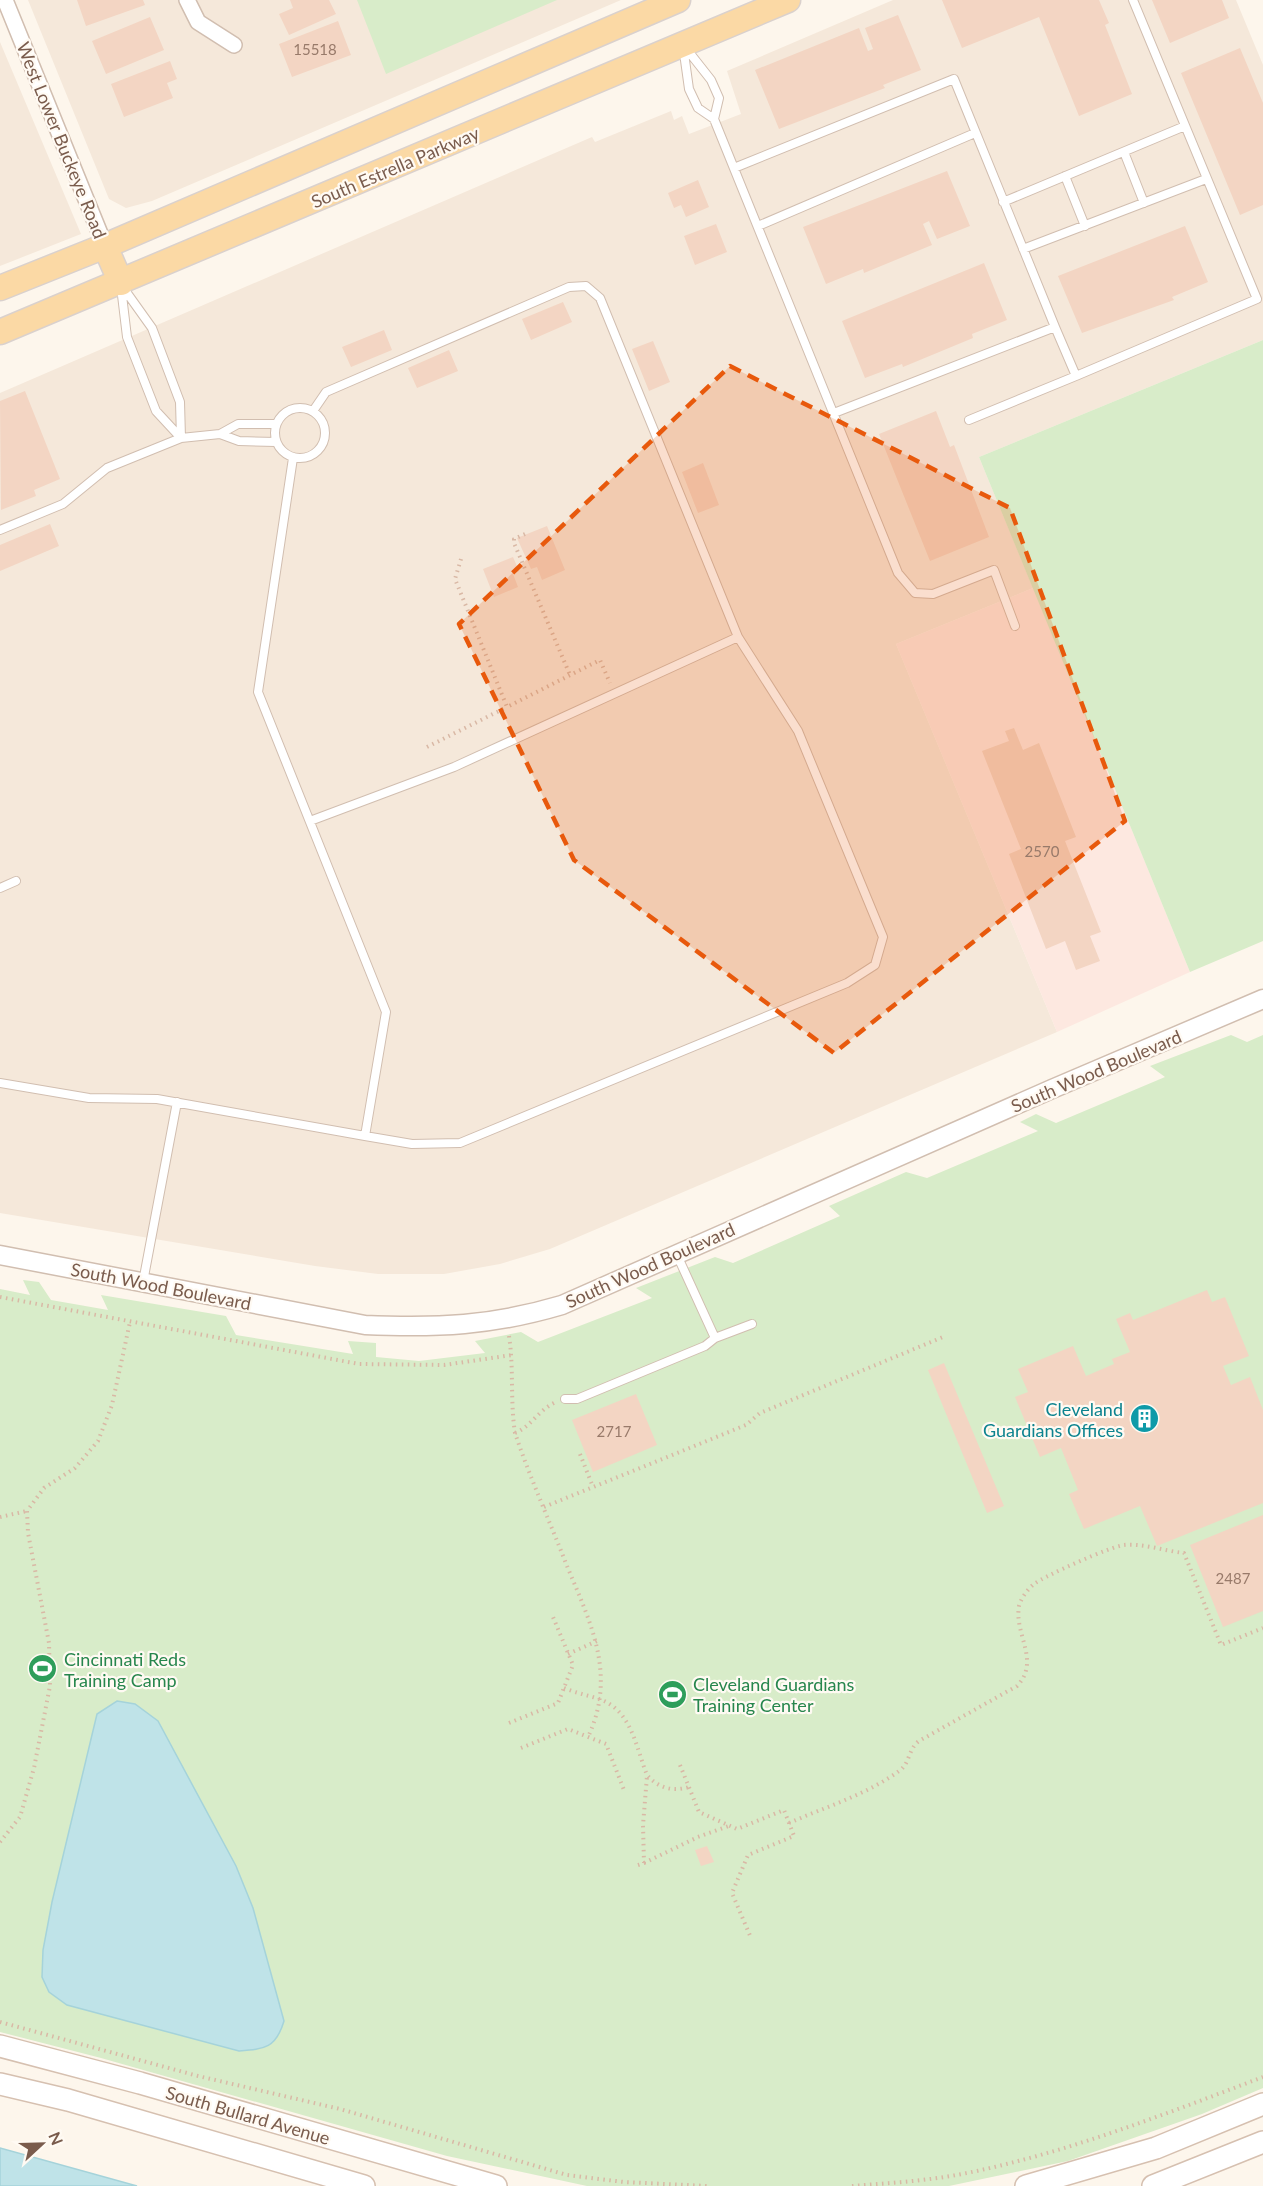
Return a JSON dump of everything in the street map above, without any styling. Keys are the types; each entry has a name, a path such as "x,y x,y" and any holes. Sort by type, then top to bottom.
{"main road":[{"path":"0,288 105,246 678,0"},
{"name":"South Estrella Parkway","path":"0,332 121,284 788,0"},
{"path":"105,246 121,284"},
{"name":"South Bullard Avenue","path":"0,2046 140,2083 496,2186"},
{"name":"South Bullard Avenue","path":"0,2084 68,2100 364,2186"},
{"path":"1026,2186 1156,2148 1263,2104"},
{"path":"1153,2186 1263,2142"}],"street":[{"name":"West Lower Buckeye Road","path":"5,0 105,246"},
{"path":"188,0 198,22 234,45"},
{"name":"South Wood Boulevard","path":"0,1255 365,1325 426,1328 507,1320 562,1305 1263,999"}],"lane":[{"path":"969,420 1260,299 1206,179 1132,0"},
{"path":"683,45 689,89 698,108 714,119 898,573 915,593 933,594 994,570 1016,626"},
{"path":"683,45 711,80 719,98 714,119"},
{"path":"734,168 954,79 1076,376"},
{"path":"1003,202 1185,126"},
{"path":"758,226 975,133"},
{"path":"1124,152 1144,203"},
{"path":"1065,176 1085,226"},
{"path":"1023,249 1206,179"},
{"path":"121,284 152,328 180,402 181,438"},
{"path":"121,284 127,337 156,411 181,438"},
{"path":"0,1083 89,1098 157,1099 412,1144 460,1143 847,983 875,965 883,937 798,731 738,637 600,298 586,286 569,287 326,392 313,411"},
{"path":"834,414 1055,327"},
{"path":"296,408 313,411 324,424 325,440 322,448 309,458 293,458 280,449 276,442 276,424 281,417 296,408"},
{"path":"0,530 63,504 107,468 181,438 220,434 238,424 276,424"},
{"path":"220,434 239,441 276,442"},
{"path":"293,458 258,692 386,1012 365,1136"},
{"path":"310,821 454,767 738,637"},
{"path":"0,888 16,881"},
{"path":"143,1282 177,1102"},
{"path":"677,1253 715,1338"},
{"path":"565,1399 577,1399 752,1324"}],"path":[{"path":"525,534 514,539 514,543 570,675"},
{"path":"461,559 455,579 507,707"},
{"path":"427,747 600,660 614,692"},
{"path":"0,1297 359,1364 444,1365 512,1355"},
{"path":"507,1320 512,1355 510,1395 515,1433 597,1641 601,1682 600,1699 597,1717 588,1737"},
{"path":"0,1842 20,1817 34,1768 50,1686 49,1643 28,1533 27,1511 44,1488 75,1468 98,1441 112,1405 130,1322"},
{"path":"544,1507 746,1425 760,1413 943,1337"},
{"path":"515,1433 528,1428 541,1411 565,1399"},
{"path":"580,1454 593,1487"},
{"path":"0,1517 27,1511"},
{"path":"789,1823 861,1792 900,1771 913,1746 919,1741 1017,1686 1025,1674 1028,1662 1019,1617 1019,1605 1024,1594 1043,1578 1123,1545 1184,1553 1221,1645 1263,1628"},
{"path":"509,1723 558,1703 573,1665 553,1617"},
{"path":"568,1654 597,1641"},
{"path":"564,1688 600,1699 616,1707 627,1721 647,1775 643,1825 644,1863"},
{"path":"521,1748 568,1729 606,1744 624,1790"},
{"path":"680,1766 699,1812 729,1826 737,1829 784,1810 794,1836 748,1855 732,1893 751,1938"},
{"path":"647,1775 662,1787 689,1787"},
{"path":"638,1865 698,1837 729,1826"},
{"path":"0,2022 198,2076 340,2109 511,2161 567,2175 624,2182 707,2186"},
{"path":"852,2186 935,2178 1018,2160 1095,2136 1263,2077"}],"highlighted area":[{"path":"730,366 1010,508 1125,821 834,1053 574,860 459,624"}],"shaded area":[{"path":"28,0 621,0 152,201 126,208 109,199"},
{"path":"893,0 1236,0 1263,65 1263,340 979,457 1033,588 896,644 1057,1032 550,1249 500,1264 444,1274 378,1274 315,1266 0,1213 0,393 592,137 595,142 671,111 674,120 682,116 689,134 741,114 727,71"},
{"path":"0,42 81,234 0,266"},
{"path":"1033,588 1190,972 1057,1032 896,644"}],"green space":[{"path":"357,0 557,0 386,74"},
{"path":"1263,340 1263,941 1190,972 979,457"},
{"name":"Cleveland Guardians Training Center","path":"1231,1035 1247,1042 1263,1035 1263,2088 1202,2114 1068,2161 949,2186 587,2186 447,2156 101,2058 0,2032 0,1289 30,1295 23,1280 39,1282 51,1300 108,1310 101,1295 226,1316 236,1335 353,1354 348,1341 376,1343 376,1357 419,1361 485,1353 475,1341 521,1332 538,1342 652,1298 636,1288 715,1257 733,1263 840,1216 829,1206 906,1172 927,1178 1038,1131 1020,1122 1036,1114 1056,1123 1165,1077 1150,1066"}],"water":[{"path":"117,1701 135,1704 158,1721 236,1866 253,1908 284,2021 277,2037 263,2048 239,2051 67,2005 49,1992 42,1977 43,1950 52,1902 97,1714"},
{"path":"0,2148 137,2186 0,2186"}],"building":[{"path":"77,0 143,0 145,5 86,26"},
{"path":"290,0 329,0 336,14 289,35 279,14 293,8"},
{"path":"942,0 1099,0 1109,23 1105,25 1132,94 1079,116 1039,17 962,48"},
{"path":"1152,0 1222,0 1229,18 1170,43"},
{"path":"898,15 921,70 883,85 885,88 779,129 755,70 859,28 868,51 873,49 865,28"},
{"path":"150,17 164,50 106,74 92,41"},
{"path":"338,21 351,55 292,77 279,44"},
{"path":"1240,48 1263,103 1263,205 1240,215 1181,73"},
{"path":"170,61 177,79 167,83 173,98 124,117 111,84"},
{"path":"947,171 970,226 937,239 929,221 923,224 932,245 864,273 863,269 826,284 803,227"},
{"path":"698,180 709,207 686,217 681,205 674,208 668,193"},
{"path":"716,224 727,252 695,265 684,236"},
{"path":"1185,226 1208,282 1172,297 1174,300 1082,333 1058,276"},
{"path":"984,263 1007,320 972,334 973,338 903,367 902,364 865,378 842,321"},
{"path":"563,302 572,322 531,340 522,319"},
{"path":"384,330 392,350 351,367 342,347"},
{"path":"653,341 670,382 649,391 632,349"},
{"path":"449,350 458,371 417,388 408,368"},
{"path":"25,391 60,479 34,490 36,496 1,510 0,401"},
{"path":"936,411 950,447 954,445 989,537 930,561 879,434"},
{"path":"703,463 719,505 698,513 682,472"},
{"path":"50,524 59,546 0,571 0,545"},
{"path":"547,526 565,570 542,580 537,567 531,569 517,538"},
{"path":"513,557 519,571 513,574 518,587 494,597 483,569"},
{"path":"1014,728 1023,750 1039,743 1076,837 1065,841 1101,932 1090,936 1100,961 1076,970 1065,941 1046,949 1009,854 1021,849 982,751 1009,741 1005,731"},
{"name":"Cleveland Guardians Offices","path":"1207,1290 1212,1302 1225,1297 1249,1356 1223,1366 1231,1385 1250,1377 1263,1410 1263,1503 1157,1546 1140,1506 1084,1529 1069,1494 1078,1490 1061,1448 1040,1457 1015,1397 1028,1392 1018,1369 1073,1346 1086,1376 1114,1364 1112,1359 1130,1352 1116,1319 1130,1313 1133,1320"},
{"path":"944,1363 1004,1506 987,1513 928,1370"},
{"path":"636,1394 657,1445 593,1472 572,1420"},
{"path":"1263,1515 1263,1611 1223,1627 1190,1545"},
{"path":"707,1846 714,1862 701,1866 695,1850"}],"place":[{"name":"Cleveland Guardians Offices","path":"1144,1419"},
{"name":"Cincinnati Reds Training Camp","path":"43,1669"},
{"name":"Cleveland Guardians Training Center","path":"672,1694"}]}
